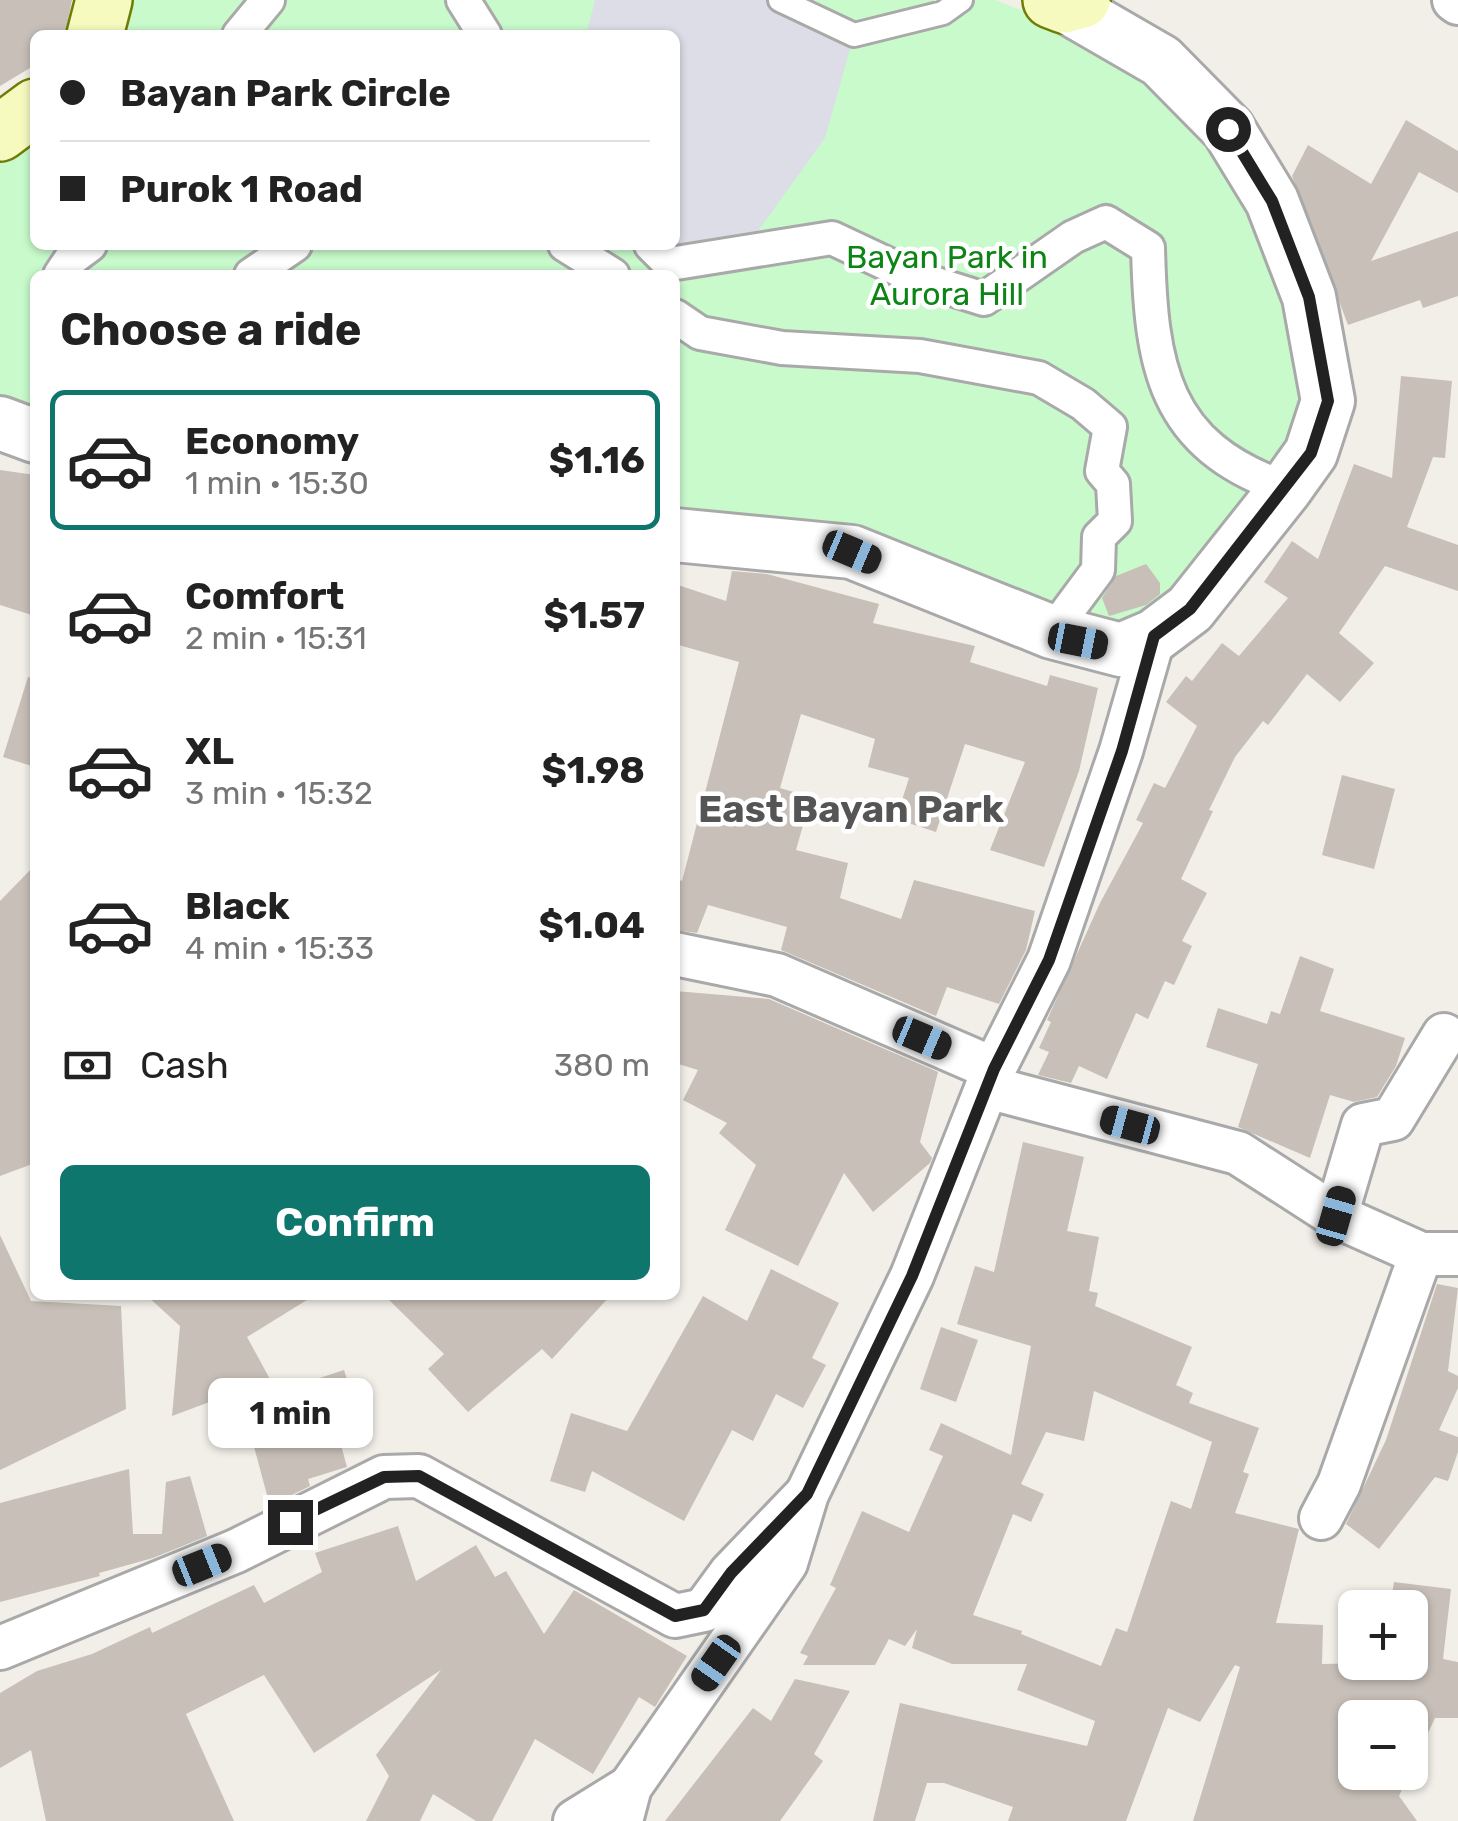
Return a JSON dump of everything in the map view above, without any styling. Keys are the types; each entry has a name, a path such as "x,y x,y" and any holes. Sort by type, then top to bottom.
{"main road":[{"path":"96,30 104,0"},
{"path":"0,133 30,111"}],"street":[{"path":"243,30 268,0"},
{"path":"464,0 482,30"},
{"path":"680,535 852,552 1052,632 1122,650 1154,636 1190,609 1286,488 1311,453 1328,401 1309,297 1272,201 1228,129 1161,61 1066,2"},
{"path":"656,250 670,264 832,238 917,278 984,300 1073,237 1106,222 1148,248 1154,348 1174,402 1203,444 1249,476 1286,488"},
{"path":"63,270 83,250"},
{"path":"258,270 288,250"},
{"path":"573,250 605,270"},
{"path":"680,319 700,333 782,348 920,356 1038,378 1084,404 1110,427 1102,471 1112,484 1115,521 1100,537 1098,570 1052,632"},
{"path":"0,423 30,434"},
{"path":"575,1821 626,1804 786,1564 807,1494 912,1276 990,1078 1049,960 1122,751 1154,636"},
{"path":"680,955 777,975 990,1078 1238,1153 1336,1216 1439,1254 1339,1484 1320,1518"},
{"path":"1336,1216 1364,1124 1393,1119 1444,1035"},
{"path":"0,1648 236,1551 384,1477 419,1476 675,1616 704,1610 731,1573 807,1494"}],"lane":[{"path":"780,0 854,35 943,13 961,0"}],"green space":[{"name":"Bayan Park in Aurora Hill","path":"125,0 995,0 1058,24 1146,77 1213,143 1253,208 1290,306 1307,400 1283,457 1210,552 1145,618 1109,628 680,515 680,270 30,270 30,408 0,398 0,160 30,137 30,250 680,250 680,30 120,30"}],"shaded area":[{"path":"595,0 780,0 854,35 825,138 743,252 680,247 680,30 587,30"}],"building":[{"path":"0,0 72,0 66,30 30,30 30,68 0,86"},
{"path":"1406,120 1458,151 1458,193 1419,172 1371,261 1458,231 1458,296 1423,308 1420,300 1348,325 1292,176 1308,145 1371,184"},
{"path":"1401,376 1452,381 1445,458 1433,457 1407,527 1458,545 1458,591 1385,566 1339,633 1374,663 1340,702 1307,674 1268,725 1263,721 1235,757 1181,879 1207,893 1182,941 1192,946 1174,985 1165,981 1148,1019 1136,1013 1107,1079 1079,1066 1071,1083 1038,1075 1049,1052 1039,1048 1051,1022 1047,1020 1100,903 1143,823 1136,820 1154,783 1165,788 1197,726 1166,702 1186,676 1192,681 1222,643 1239,656 1288,598 1264,582 1292,541 1318,559 1354,464 1392,478"},
{"path":"0,470 30,474 30,614 0,605"},
{"path":"1146,564 1160,583 1160,594 1146,605 1109,616 1102,598 1116,576"},
{"path":"732,571 767,574 879,604 873,623 975,646 970,662 1047,686 1050,675 1098,688 1079,771 1044,867 990,850 1025,762 965,744 936,832 896,819 909,778 868,767 875,739 801,714 780,788 811,797 796,850 848,863 840,898 901,919 914,880 1035,911 1026,950 999,1004 947,987 936,1016 781,950 787,927 708,905 697,933 680,931 680,880 739,662 680,645 680,586 726,601"},
{"path":"28,677 30,677 30,765 3,757"},
{"path":"1342,775 1395,789 1374,869 1322,855"},
{"path":"30,870 30,1165 0,1176 0,901"},
{"path":"1300,956 1334,969 1320,1011 1405,1038 1396,1066 1377,1097 1354,1102 1330,1095 1310,1158 1238,1127 1258,1064 1206,1047 1218,1008 1267,1024 1271,1011 1280,1014"},
{"path":"680,991 769,999 938,1072 920,1142 932,1158 873,1212 844,1173 798,1266 725,1230 756,1165 719,1133 727,1123 683,1100 698,1070 680,1065"},
{"path":"1023,1142 1084,1157 1067,1231 1099,1237 1089,1291 1098,1293 1095,1306 1192,1347 1176,1385 1193,1393 1189,1403 1259,1428 1243,1472 1249,1474 1235,1513 1299,1529 1276,1623 1323,1625 1322,1664 1338,1664 1338,1680 1428,1680 1428,1590 1393,1590 1394,1582 1451,1589 1443,1659 1458,1662 1458,1718 1435,1718 1428,1733 1428,1700 1338,1700 1338,1790 1402,1790 1399,1796 1417,1821 1193,1821 1240,1667 1235,1665 1200,1722 1168,1708 1126,1821 1008,1821 1013,1807 944,1783 927,1783 915,1821 873,1821 900,1703 1087,1746 1095,1721 1017,1690 1027,1664 952,1664 912,1648 917,1629 905,1646 889,1639 875,1665 803,1665 808,1656 800,1653 836,1588 830,1585 862,1511 909,1532 943,1456 929,1450 941,1423 1011,1455 1031,1346 957,1324 975,1266 994,1272","holes":["1094,1391 1212,1442 1191,1509 1171,1501 1127,1632 1116,1628 1101,1666 1021,1634 1022,1631 973,1615 1013,1514 1031,1522 1044,1494 1021,1484 1046,1432 1084,1441"]},
{"path":"0,1235 31,1301 121,1306 126,1409 0,1470"},
{"path":"771,1269 839,1303 812,1358 826,1365 803,1408 776,1394 753,1441 732,1430 684,1521 592,1471 585,1492 550,1481 571,1413 627,1431 703,1296 747,1321"},
{"path":"1437,1284 1458,1288 1448,1371 1458,1376 1458,1388 1439,1430 1458,1437 1458,1452 1448,1481 1435,1477 1379,1549 1346,1524 1386,1440"},
{"path":"151,1300 307,1300 247,1337 277,1392 344,1370 354,1401 331,1408 347,1467 308,1479 310,1486 270,1506 239,1391 172,1416 180,1326"},
{"path":"389,1300 606,1300 552,1359 542,1349 468,1412 428,1369 444,1354"},
{"path":"941,1327 978,1340 956,1402 920,1389"},
{"path":"129,1469 133,1534 162,1534 166,1482 190,1476 207,1536 153,1558 99,1573 100,1576 0,1602 0,1503"},
{"path":"398,1526 416,1581 476,1545 495,1577 506,1571 544,1634 574,1590 687,1656 655,1707 639,1697 593,1774 535,1739 492,1821 476,1821 433,1794 420,1821 366,1821 389,1776 376,1755 441,1670 314,1753 264,1675 186,1714 234,1821 46,1821 31,1750 0,1768 0,1693 37,1671 92,1654 150,1627 152,1633 254,1585 264,1603 322,1572 315,1553"},
{"path":"795,1679 850,1691 814,1754 823,1761 780,1821 665,1821 753,1708 771,1721"}],"district":[{"name":"East Bayan Park","path":"851,809"}],"route":[{"path":"290,1522 384,1477 419,1476 675,1616 704,1610 731,1573 807,1494 912,1276 994,1069 1049,960 1122,751 1154,636 1190,609 1286,488 1311,453 1328,401 1309,297 1272,201 1228,129"}]}
